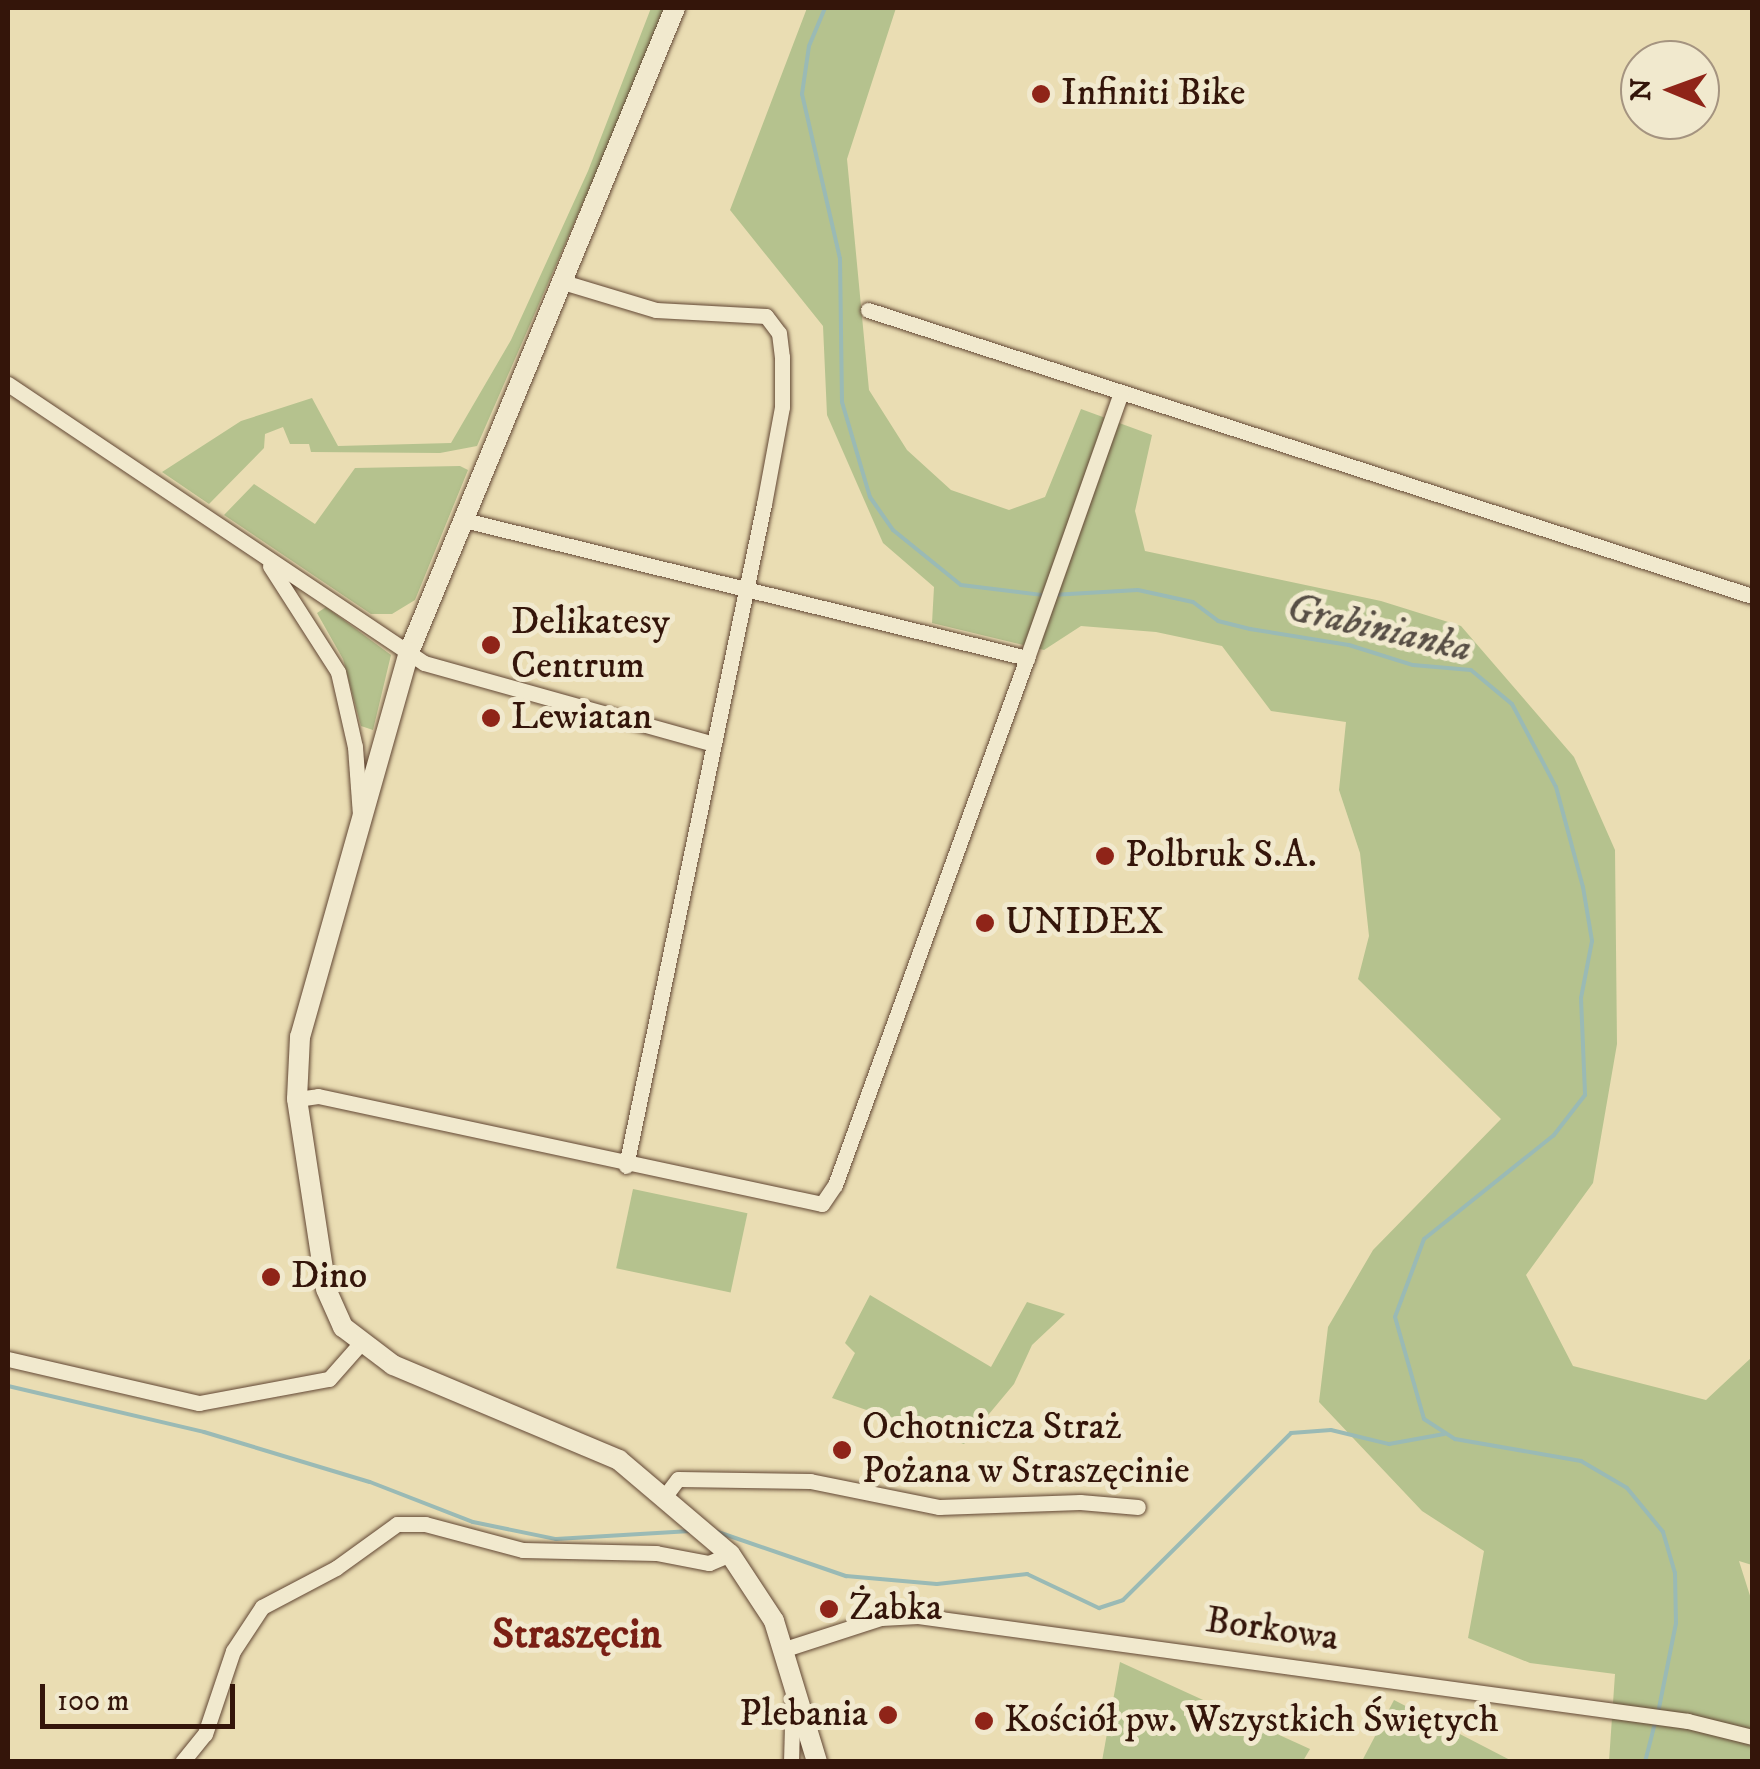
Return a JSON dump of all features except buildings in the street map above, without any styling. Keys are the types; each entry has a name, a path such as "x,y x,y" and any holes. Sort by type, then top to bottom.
{"street":[{"path":"675,8 409,652 300,1037 297,1099 326,1290 336,1316 359,1345 406,1371 598,1448 668,1498 724,1550 763,1597 785,1649 817,1762"},
{"path":"563,282 656,310 755,314 775,323 782,406 626,1166"},
{"path":"868,310 1752,596"},
{"path":"8,384 424,663 714,744"},
{"path":"297,1099 318,1096 811,1206 829,1199 1120,393"},
{"path":"464,520 1026,658"},
{"path":"261,555 300,605 338,672 356,747 360,820"},
{"path":"8,1359 199,1404 329,1379 359,1345"},
{"path":"668,1498 678,1479 810,1481 939,1507 1080,1502 1138,1507"},
{"path":"182,1762 205,1734 233,1652 262,1606 347,1562 398,1524 425,1524 523,1550 656,1554 708,1563 724,1550"},
{"name":"Borkowa","path":"785,1649 881,1618 918,1616 1688,1720 1752,1737"},
{"path":"790,1762 794,1681"}],"green space":[{"path":"651,8 668,8 477,446 440,453 311,452 309,444 290,444 283,427 265,434 264,448 209,504 162,472 241,421 312,398 338,446 451,443 511,340 588,171"},
{"path":"807,8 896,8 847,159 869,390 907,450 951,490 1009,510 1045,497 1081,409 1152,435 1135,511 1145,551 1381,601 1461,626 1574,757 1615,850 1617,1044 1593,1183 1526,1275 1573,1366 1706,1400 1752,1357 1752,1565 1739,1561 1752,1602 1752,1761 1609,1761 1615,1674 1530,1663 1468,1638 1484,1551 1422,1511 1319,1402 1328,1327 1373,1250 1501,1119 1358,979 1369,936 1360,853 1339,790 1346,722 1271,711 1222,646 1156,632 1081,626 1044,650 932,623 934,587 883,543 827,415 823,326 730,210"},
{"path":"460,466 468,470 415,600 392,614 371,614 224,515 254,484 315,524 355,468"},
{"path":"326,607 391,655 373,730 361,726 343,659 317,613"},
{"path":"633,1189 747,1213 731,1293 616,1268"},
{"path":"870,1295 991,1367 1027,1302 1065,1314 1032,1345 1014,1384 964,1444 832,1398 855,1353 845,1343"},
{"path":"1120,1662 1310,1749 1303,1761 1102,1761"},
{"path":"1394,1700 1512,1761 1362,1761"}],"waterway":[{"name":"Grabinianka","path":"825,8 809,46 802,94 840,259 842,402 870,497 893,530 961,585 1043,595"},
{"name":"Grabinianka","path":"1052,595 1138,590 1193,602 1218,621 1250,629 1349,645 1413,665 1471,670 1512,704 1556,787 1583,887 1592,941 1581,998 1585,1095 1554,1135 1424,1239 1395,1317 1424,1419 1455,1439 1581,1461 1627,1488 1663,1532 1675,1573 1676,1623 1658,1713"},
{"path":"8,1386 204,1432 370,1482 473,1522 556,1539 691,1531"},
{"path":"715,1531 846,1576 937,1584 1027,1574 1099,1608 1123,1600 1291,1433 1331,1430 1389,1444 1444,1434"},
{"name":"Grabinianka","path":"1645,1762 1655,1723"}],"place":[{"name":"Infiniti Bike","path":"1041,94"},
{"name":"Delikatesy Centrum","path":"491,645"},
{"name":"Lewiatan","path":"491,718"},
{"name":"Polbruk S.A.","path":"1105,856"},
{"name":"UNIDEX","path":"985,923"},
{"name":"Dino","path":"271,1277"},
{"name":"Ochotnicza Straż Pożana w Straszęcinie","path":"842,1450"},
{"name":"Żabka","path":"829,1609"},
{"name":"Plebania","path":"888,1715"},
{"name":"Kościół pw. Wszystkich Świętych","path":"984,1721"}],"district":[{"name":"Straszęcin","path":"577,1635"}]}
